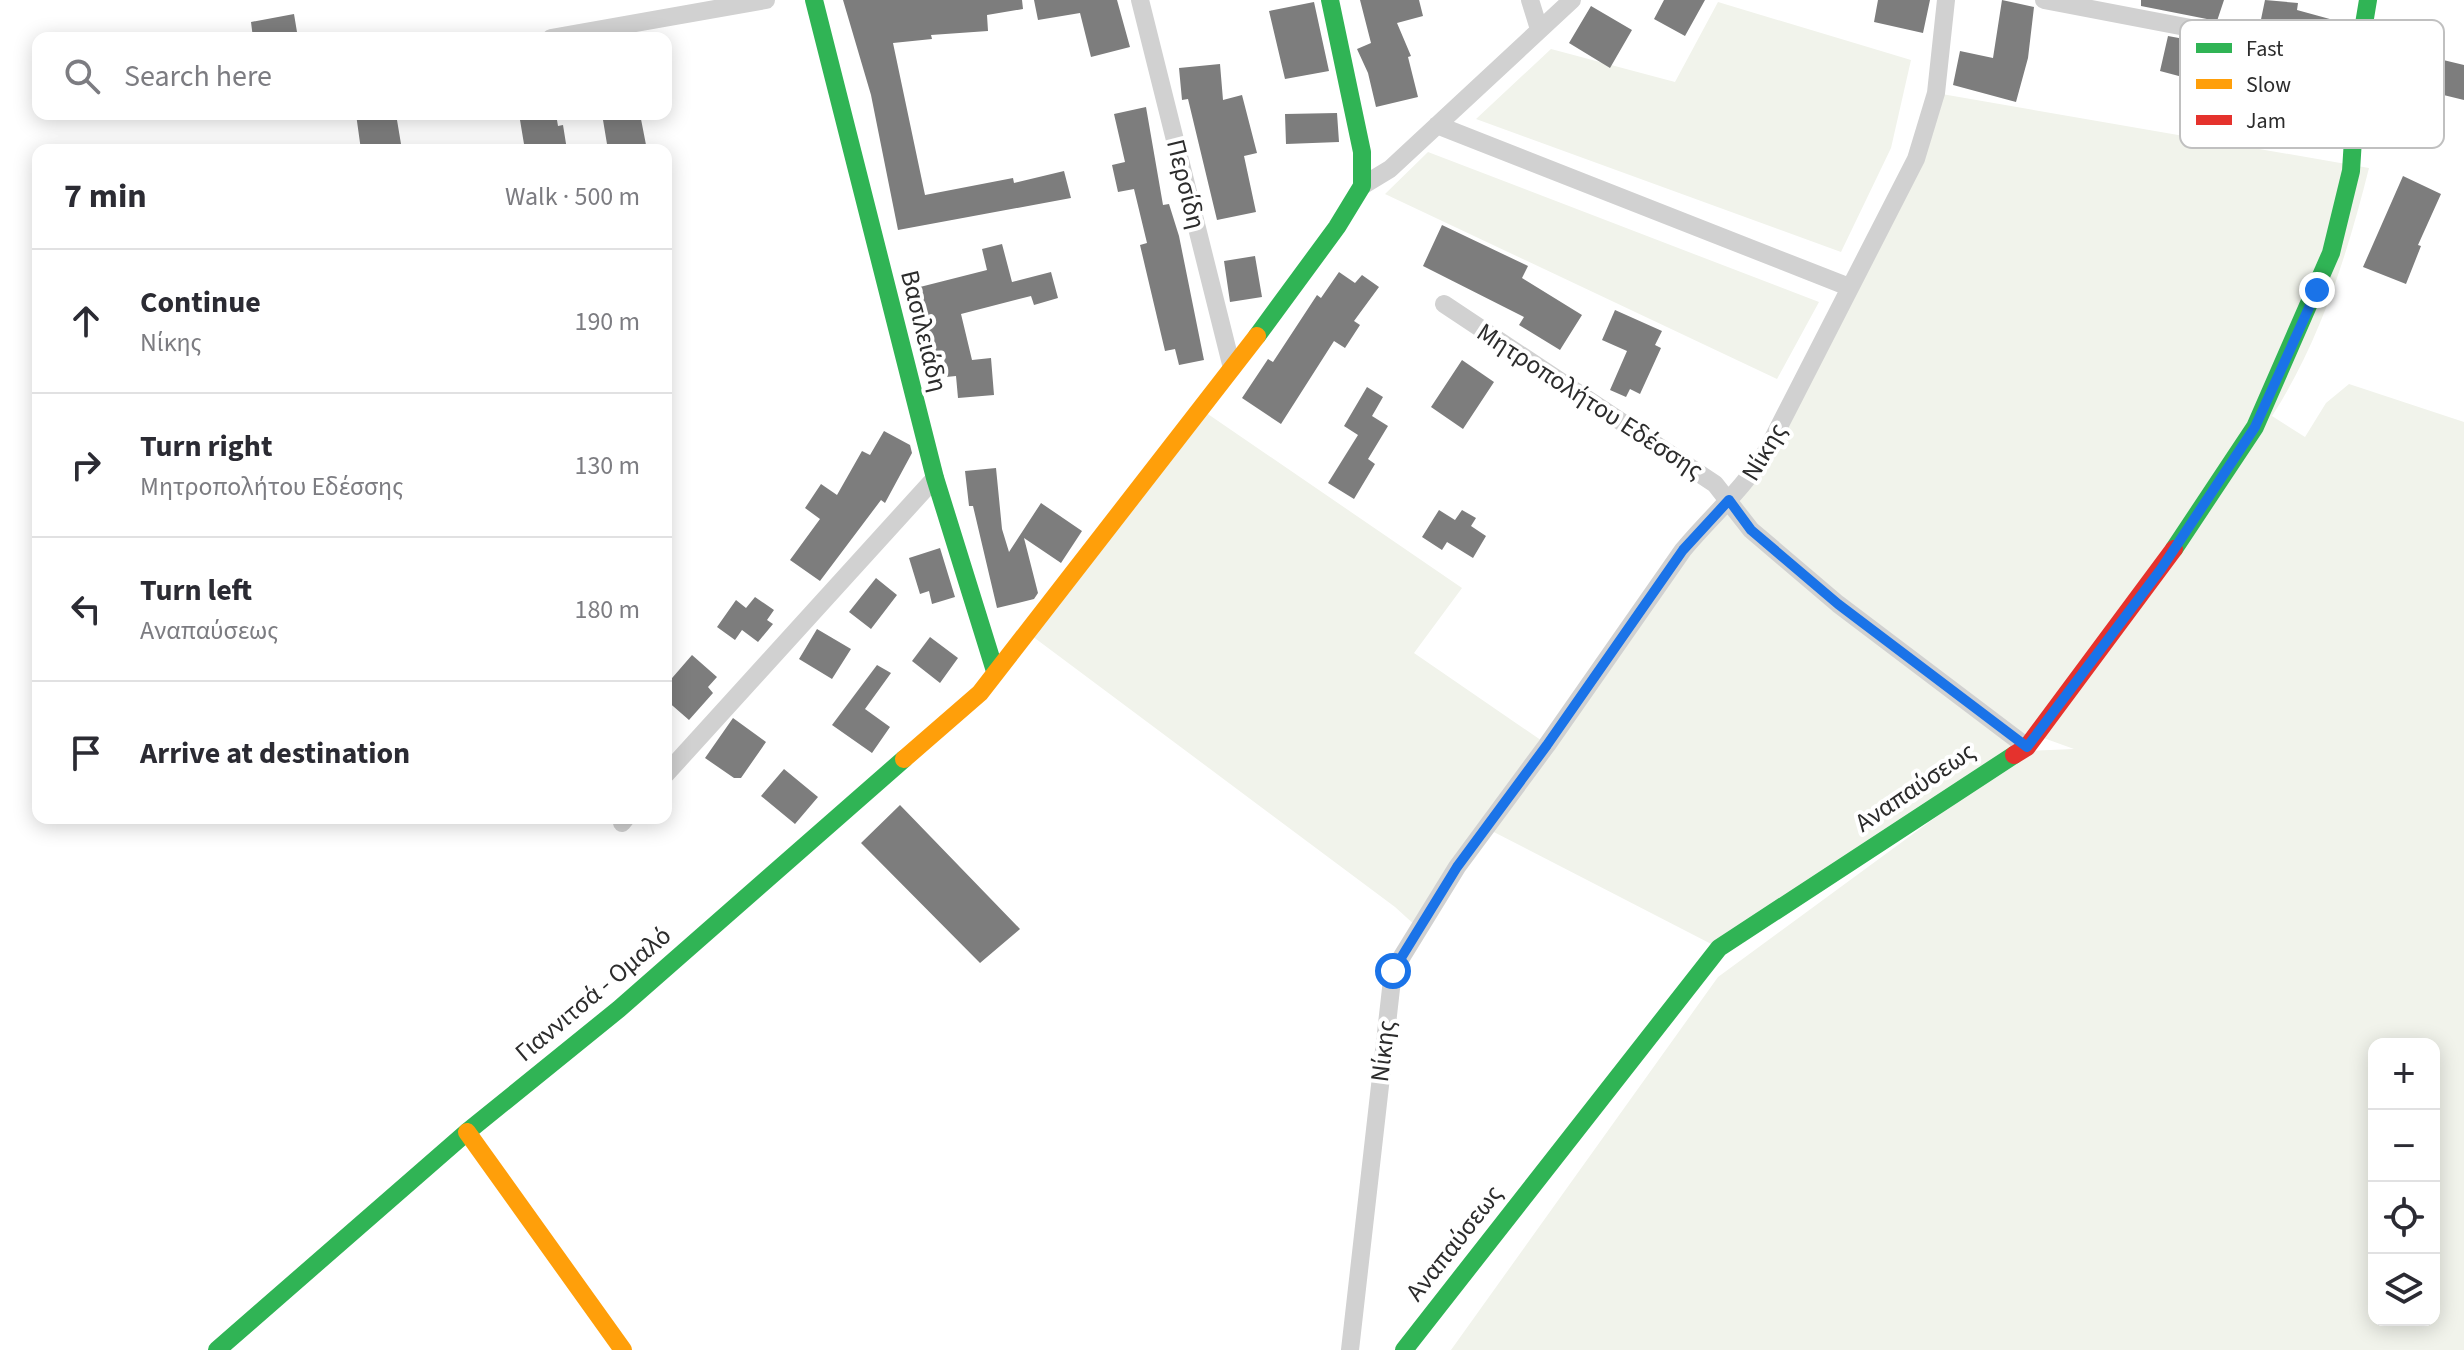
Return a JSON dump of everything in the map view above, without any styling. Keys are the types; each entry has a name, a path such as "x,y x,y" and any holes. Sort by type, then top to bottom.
{"street":[{"path":"585,32 766,0"},
{"name":"Βασιλειάδη","path":"814,0 935,478 995,671"},
{"name":"Περσίδη","path":"1140,0 1232,368"},
{"path":"1330,0 1362,152 1362,186"},
{"path":"1530,0 1539,29"},
{"path":"1362,186 1390,169 1572,0"},
{"name":"Νίκης","path":"1350,1350 1393,971 1457,867 1547,745 1683,550 1753,474 1767,450 1923,140 1936,93 1946,0"},
{"path":"2044,0 2180,26"},
{"name":"Αναπαύσεως","path":"2365,20 2368,0"},
{"path":"1437,125 1849,287"},
{"name":"Αναπαύσεως","path":"1404,1350 1719,948 2027,747 2161,569 2264,411 2317,290 2343,212 2353,148"},
{"name":"Γιαννιτσά - Ομαλό","path":"217,1350 467,1132 619,1009 973,701 1076,575 1337,227 1362,186"},
{"name":"Μητροπολήτου Εδέσσης","path":"1444,304 1715,484 1751,530 1838,604 2027,747"},
{"path":"672,767 935,478"},
{"path":"467,1132 623,1350"}],"shaded area":[{"path":"1718,2 1911,60 1891,148 1841,252 1476,119 1551,49 1675,82"},
{"path":"1936,93 2180,135 2180,148 2254,148 2369,168 2331,296 2304,358 2272,416 2305,437 2326,403 2349,384 2464,422 2464,1350 1451,1350 1718,977 2026,751 2074,749 2038,736 1719,948 1486,828 1417,927 1395,907 1028,633 1202,410 1462,588 1414,653 1548,745 1639,614 1744,486 1849,287"},
{"path":"1428,152 1819,302 1777,379 1385,194"}],"building":[{"path":"843,0 1022,0 1023,9 987,15 988,31 931,35 932,39 893,43 925,195 1013,178 1014,183 1064,171 1071,198 898,230 871,95"},
{"path":"1034,0 1117,0 1130,47 1091,57 1080,13 1038,20"},
{"path":"1360,0 1419,0 1423,16 1397,23 1411,56 1408,57 1418,97 1376,107 1368,73 1357,49 1371,43"},
{"path":"1664,0 1705,0 1685,36 1654,19"},
{"path":"1878,0 1930,0 1923,33 1874,22"},
{"path":"2002,0 2034,7 2028,58 2016,102 1953,85 1960,51 1993,58"},
{"path":"2141,0 2224,0 2217,20 2141,6"},
{"path":"2265,0 2298,3 2297,10 2333,20 2261,20"},
{"path":"1314,2 1329,71 1285,79 1269,11"},
{"path":"1591,6 1632,30 1610,68 1569,43"},
{"path":"294,14 297,32 252,32 251,22"},
{"path":"2168,36 2180,38 2180,76 2160,71"},
{"path":"2444,60 2464,65 2464,100 2444,95"},
{"path":"1220,64 1223,100 1242,95 1257,153 1244,156 1256,212 1217,220 1188,99 1182,100 1179,68"},
{"path":"1146,107 1163,205 1169,204 1179,236 1204,360 1179,365 1175,349 1165,351 1140,245 1147,243 1134,189 1118,192 1112,165 1125,162 1114,114"},
{"path":"1337,113 1339,142 1286,144 1285,114"},
{"path":"357,120 397,120 401,144 360,144"},
{"path":"520,120 557,120 558,126 563,125 566,144 524,144"},
{"path":"603,120 641,120 646,144 607,144"},
{"path":"2403,176 2441,194 2418,245 2421,246 2406,284 2363,267"},
{"path":"1442,225 1528,266 1522,278 1582,315 1560,350 1519,325 1524,317 1423,266"},
{"path":"1002,244 1012,282 1051,272 1058,298 1034,305 1031,296 961,314 972,360 991,358 994,395 958,398 956,376 946,377 944,358 932,360 916,288 987,270 982,249"},
{"path":"1255,256 1262,297 1230,302 1224,261"},
{"path":"1339,272 1355,283 1362,275 1379,287 1354,321 1360,325 1345,348 1334,341 1281,424 1242,398 1268,359 1273,362 1317,295 1321,298"},
{"path":"1615,310 1662,331 1655,345 1661,348 1640,394 1630,389 1626,397 1610,390 1627,351 1602,340"},
{"path":"1462,360 1494,382 1463,429 1431,407"},
{"path":"1367,387 1383,397 1372,416 1388,426 1368,459 1375,464 1354,499 1328,483 1358,435 1344,426"},
{"path":"884,431 910,445 912,453 885,503 881,500 820,581 790,560 820,519 805,508 821,484 837,495 862,451 870,455"},
{"path":"996,468 1002,529 1009,552 1041,503 1082,531 1061,563 1024,538 1038,593 1034,599 997,608 973,506 969,506 965,471"},
{"path":"1439,510 1455,520 1462,510 1476,518 1471,526 1486,536 1473,558 1447,542 1442,550 1422,537"},
{"path":"940,548 955,597 932,604 929,591 920,594 909,558"},
{"path":"876,578 897,595 871,629 849,612"},
{"path":"755,597 774,610 767,620 773,624 758,642 742,630 735,640 717,627 736,600 746,608"},
{"path":"817,629 851,649 832,679 799,659"},
{"path":"930,637 958,658 940,683 912,661"},
{"path":"692,655 717,677 708,687 713,693 689,720 672,705 672,678"},
{"path":"877,665 891,673 865,709 890,727 872,753 832,725"},
{"path":"733,718 766,742 741,778 734,778 705,758"},
{"path":"784,769 818,797 795,824 761,796"},
{"path":"900,805 1020,929 980,963 861,843"}],"traffic: fast":[{"path":"814,0 935,478 995,671"},
{"path":"1257,336 1337,227 1362,186 1362,152 1330,0"},
{"path":"2365,20 2368,0"},
{"path":"2174,549 2255,427 2331,253 2351,171 2352,148"},
{"path":"1404,1350 1719,948 2014,755"},
{"path":"217,1350 467,1132 619,1009 904,759"}],"traffic: slow":[{"path":"904,759 980,693 1257,336"},
{"path":"467,1132 623,1350"}],"traffic: jam":[{"path":"2014,755 2027,747 2174,549"}],"route":[{"path":"1393,971 1403,949 1457,867 1547,745 1683,550 1729,500 1751,530 1838,604 2027,747 2161,569 2255,427 2317,290"}]}
